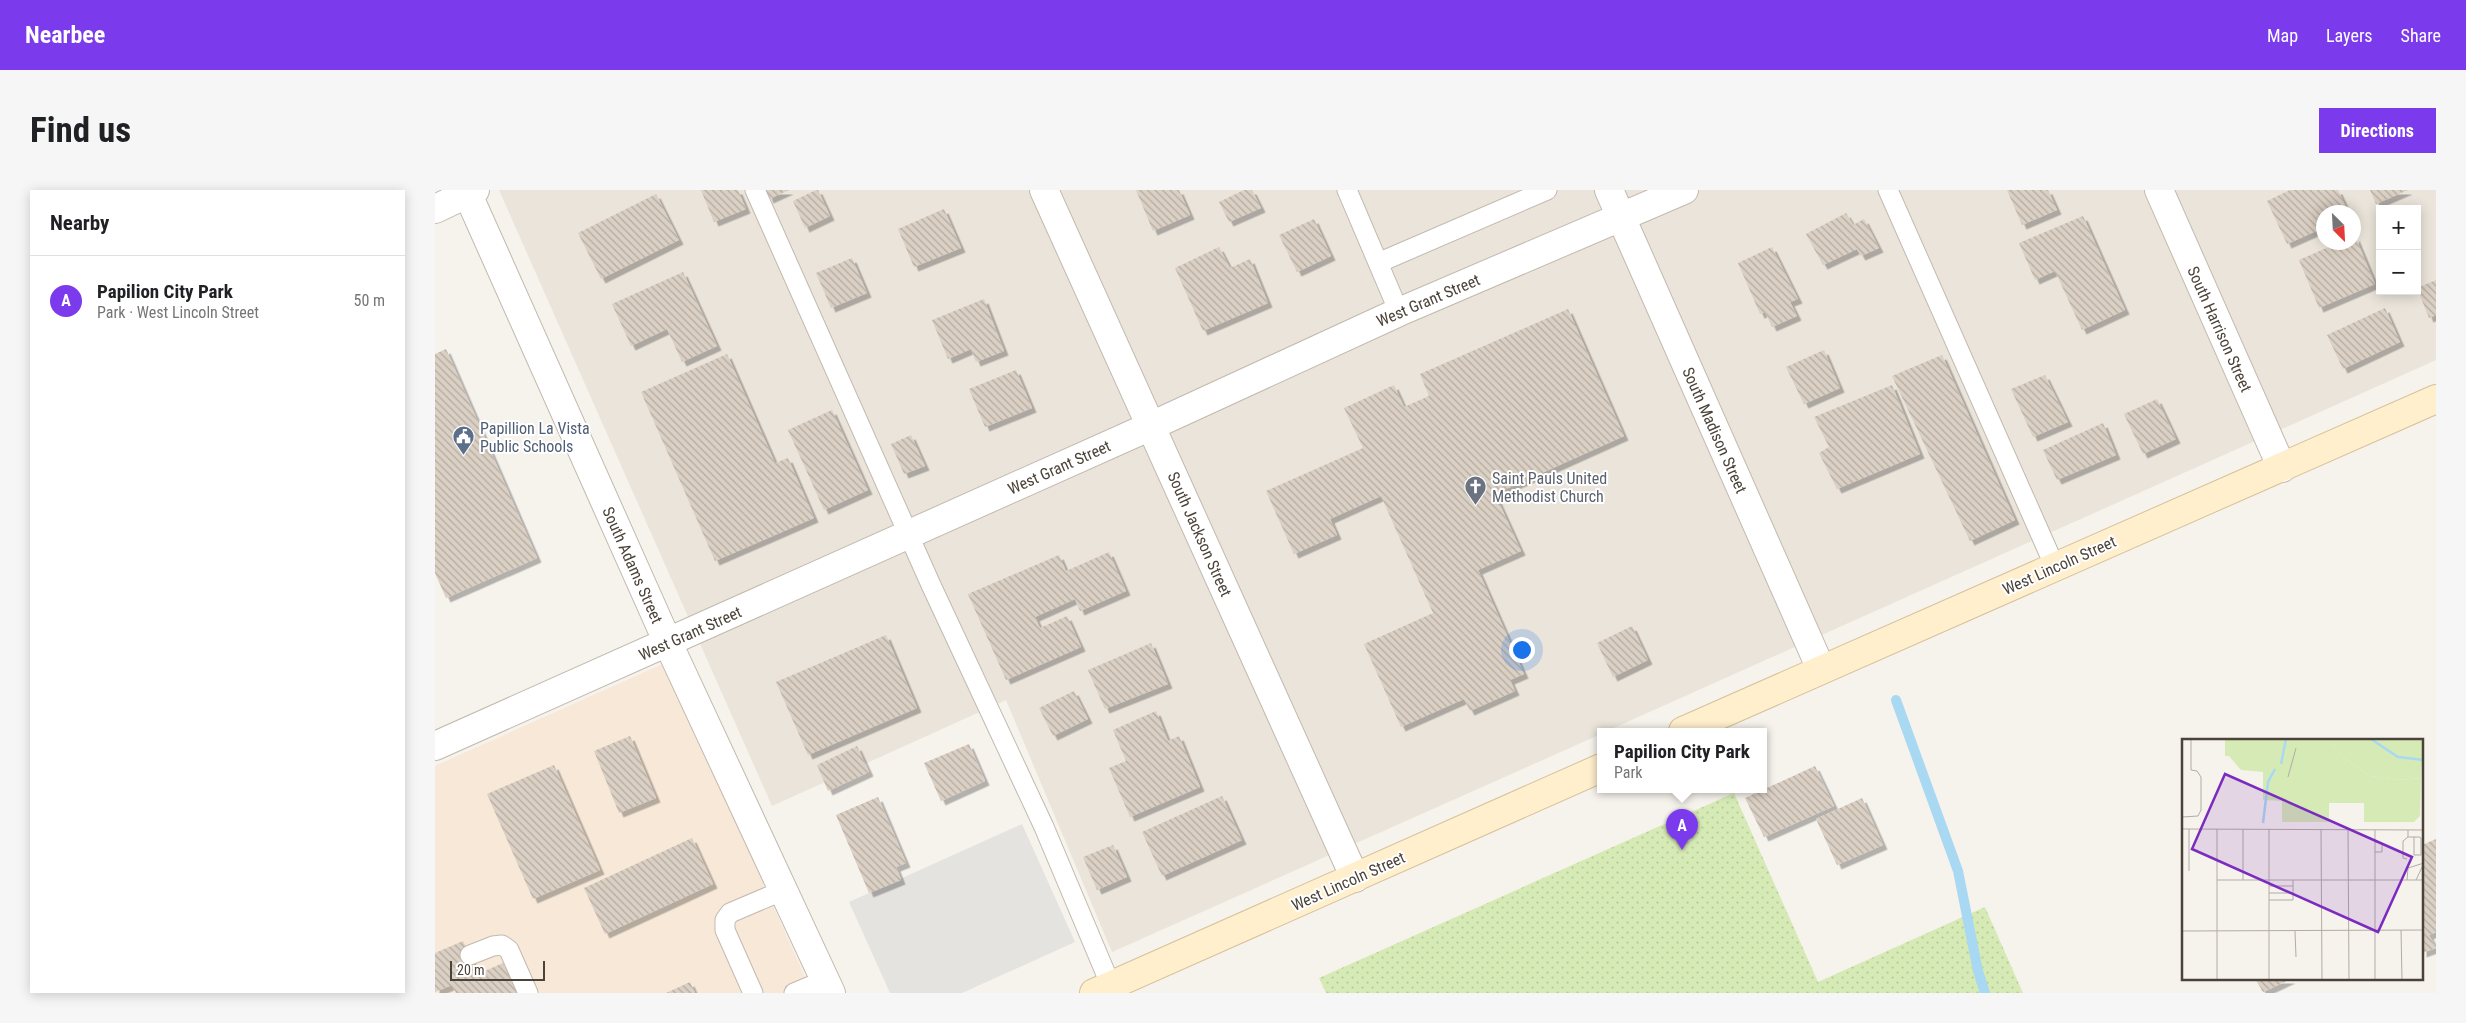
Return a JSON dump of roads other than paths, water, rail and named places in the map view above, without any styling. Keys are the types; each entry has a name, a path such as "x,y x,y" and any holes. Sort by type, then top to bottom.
{"street":[{"name":"South Jackson Street","path":"1044,190 1355,878"},
{"name":"South Madison Street","path":"1609,190 1821,670"},
{"name":"West Grant Street","path":"435,746 1151,426 1399,312 1684,190"},
{"name":"South Harrison Street","path":"2159,190 2281,468"},
{"path":"435,209 469,191"},
{"name":"South Adams Street","path":"469,191 668,643 828,986"},
{"name":"West Lincoln Street","path":"1690,728 2436,400"},
{"name":"West Lincoln Street","path":"1102,989 1597,770"}],"lane":[{"path":"755,190 909,534 1044,827 1102,989"},
{"path":"1378,263 1547,190"},
{"path":"1888,190 2055,567"},
{"path":"1354,192 1378,263 1399,312"},
{"path":"753,993 725,930 725,920 730,913 784,890"},
{"path":"470,955 493,946 502,945 509,950 528,993"},
{"path":"794,993 828,986"}],"waterway":[{"path":"1896,700 1958,871 1978,971 1985,993"}],"place":[{"name":"Papillion La Vista Public Schools","path":"464,456"},
{"name":"Saint Pauls United Methodist Church","path":"1476,506"},
{"name":"Papilion City Park","path":"1682,850"}]}
